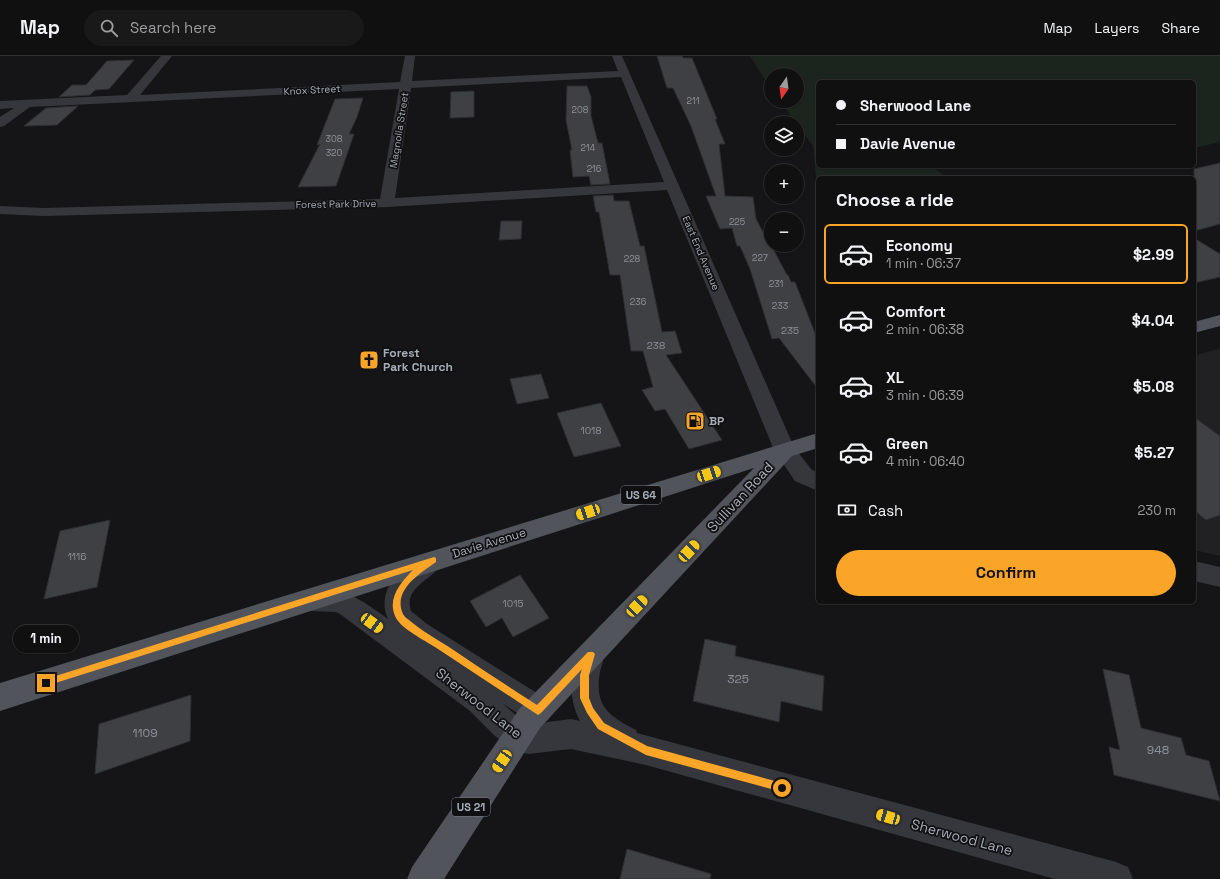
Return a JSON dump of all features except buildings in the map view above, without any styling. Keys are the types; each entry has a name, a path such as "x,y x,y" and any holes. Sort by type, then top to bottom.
{"main road":[{"path":"1196,327 1220,320"},
{"name":"Davie Avenue","path":"0,697 816,441"},
{"name":"Sullivan Road","path":"424,879 530,718 784,450"}],"street":[{"path":"130,99 167,56"},
{"name":"Magnolia Street","path":"387,203 410,56"},
{"name":"East End Avenue","path":"617,56 784,450 803,475 816,482"},
{"name":"Knox Street","path":"0,105 625,74"},
{"path":"0,123 27,104"},
{"name":"Forest Park Drive","path":"0,210 44,212 387,203 672,186"},
{"name":"Sherwood Lane","path":"434,560 417,570 404,584 396,606 399,616 424,635 538,710"},
{"path":"1196,571 1220,576"},
{"name":"Sherwood Lane","path":"307,600 339,601 349,606 480,701 505,726 518,736 528,739 571,734 646,750 1116,879"},
{"name":"Sherwood Lane","path":"591,654 584,675 585,698 590,710 601,726 646,750"}],"shaded area":[{"path":"750,56 1220,56 1220,142 1196,148 1196,80 816,80 816,168 934,168 944,176 816,177 813,146 804,134 804,116 791,116 785,108 804,108 804,68 764,68 764,78"},
{"path":"1220,348 1220,556 1196,550 1196,355"}],"place":[{"name":"Forest Park Church","path":"369,360"},
{"name":"BP","path":"695,421"}],"route":[{"path":"46,683 434,560 417,570 404,584 400,591 396,606 399,616 424,635 538,710 591,654 584,675 585,698 590,710 601,726 646,750 782,788"}]}
